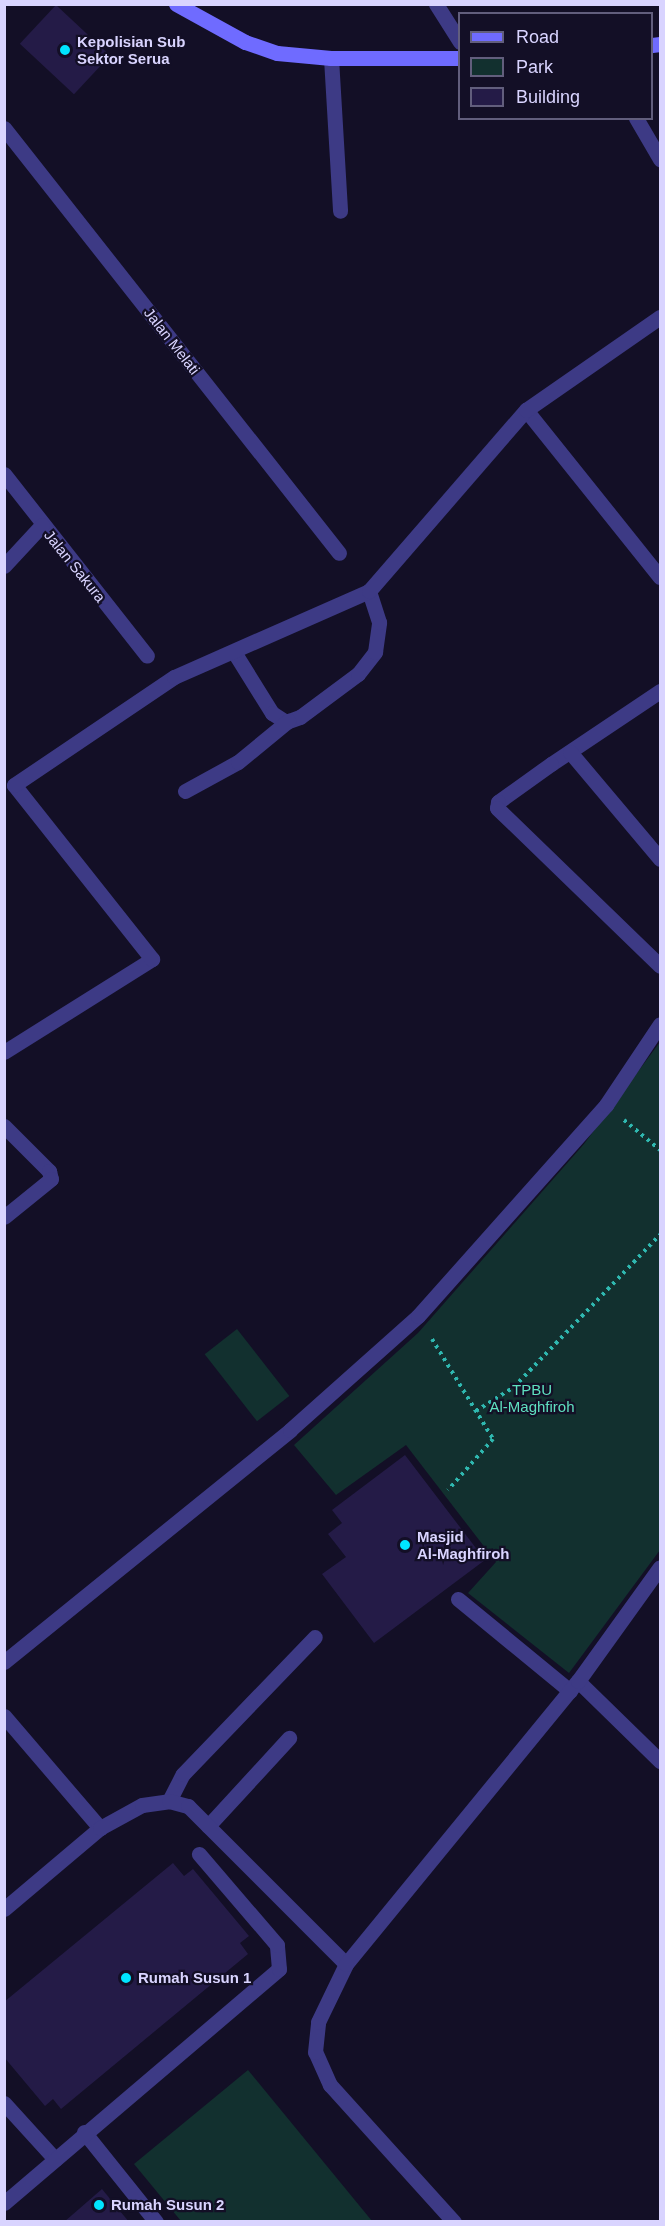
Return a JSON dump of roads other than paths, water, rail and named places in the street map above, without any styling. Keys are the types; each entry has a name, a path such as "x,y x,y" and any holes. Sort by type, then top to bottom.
{"main road":[{"path":"176,4 226,32 277,53 331,58 458,58"}],"street":[{"path":"436,4 458,40"},
{"path":"331,58 340,211"},
{"path":"637,120 660,159"},
{"name":"Jalan Melati","path":"4,128 339,553"},
{"path":"4,1052 152,959 14,785 174,677 369,591 526,410 660,317"},
{"path":"526,410 660,577"},
{"name":"Jalan Sakura","path":"4,474 147,656"},
{"path":"4,567 42,525"},
{"path":"185,791 238,762 288,722 358,674 375,652 379,622 369,591"},
{"path":"234,652 272,713 288,722"},
{"path":"660,691 498,802 497,808 660,966"},
{"path":"570,752 660,859"},
{"path":"4,1662 290,1430 418,1316 606,1105 660,1024"},
{"path":"4,1126 49,1171 46,1185 4,1217"},
{"path":"454,2222 320,2069 315,2052 318,2022 346,1964 574,1686 660,1567"},
{"path":"458,1599 574,1686 660,1761"},
{"path":"169,1801 183,1774 315,1637"},
{"path":"4,1716 100,1827"},
{"path":"208,1826 289,1738"},
{"path":"4,1910 100,1827 142,1805 169,1801 188,1806 346,1964"},
{"path":"4,2203 84,2132 279,1969 277,1945 199,1854"},
{"path":"4,2103 55,2159"},
{"path":"84,2132 156,2222"}],"place":[{"name":"Kepolisian Sub Sektor Serua","path":"65,50"},
{"name":"Masjid Al-Maghfiroh","path":"405,1545"},
{"name":"Rumah Susun 1","path":"126,1978"},
{"name":"Rumah Susun 2","path":"99,2205"}],"park label":[{"name":"TPBU Al-Maghfiroh","path":"532,1398"}]}
